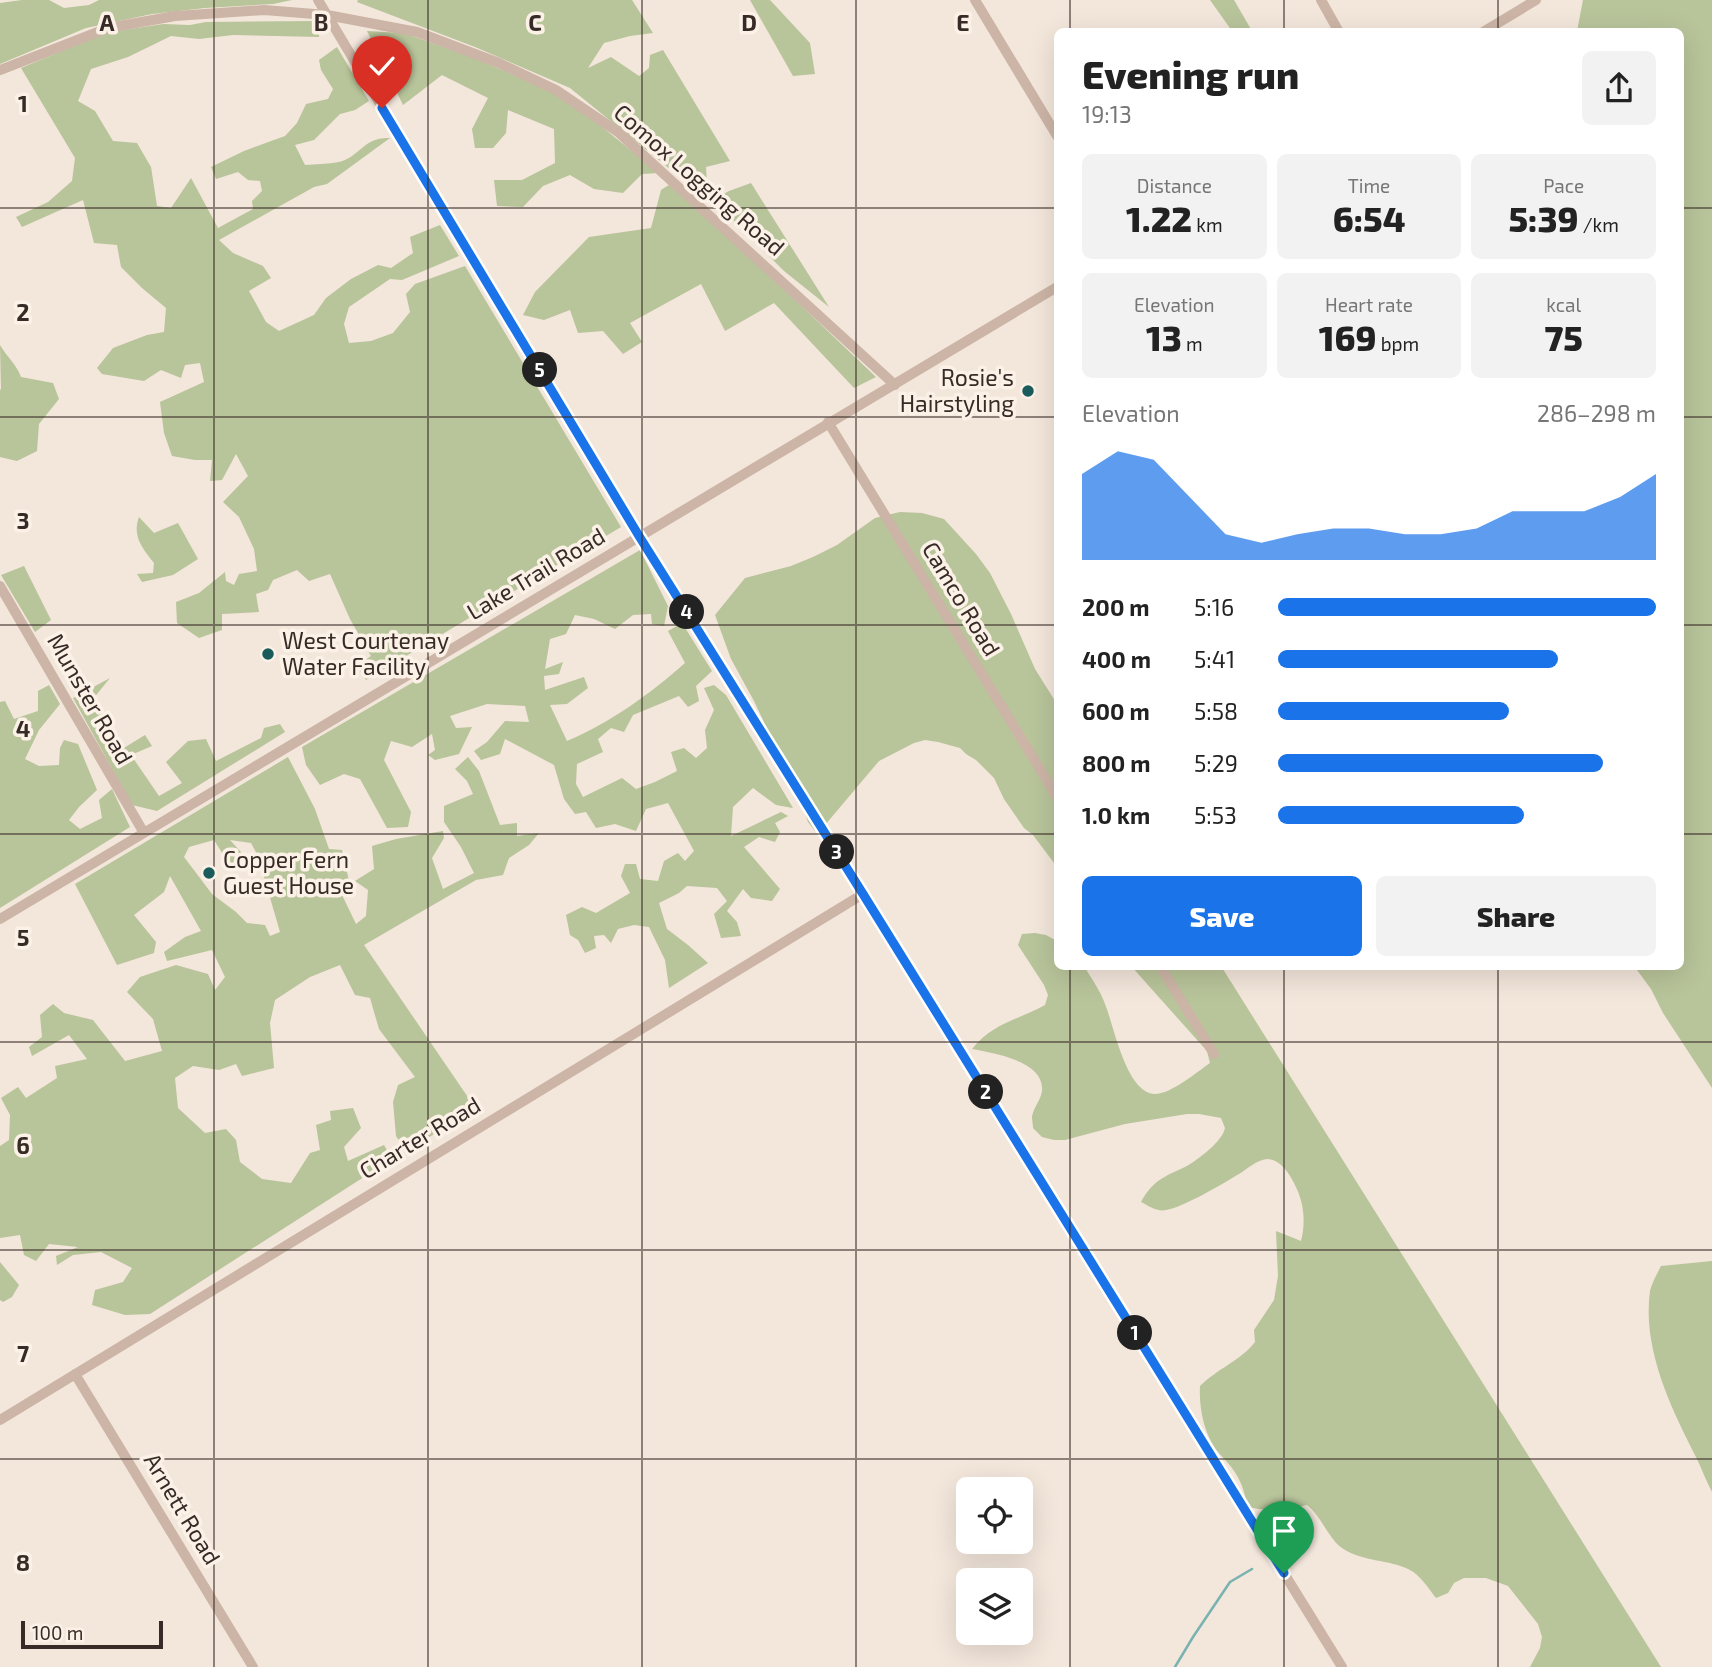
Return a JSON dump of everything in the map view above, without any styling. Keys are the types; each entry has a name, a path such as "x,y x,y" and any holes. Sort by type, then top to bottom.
{"street":[{"path":"318,0 639,536 1342,1667"},
{"path":"1321,0 1337,28"},
{"path":"1490,28 1536,0"},
{"path":"980,2 1054,131"},
{"name":"Comox Logging Road","path":"0,69 108,28 175,16 264,10 327,15 417,32 499,63 556,90 618,132 895,385"},
{"name":"Lake Trail Road","path":"0,919 1054,289"},
{"name":"Camco Road","path":"828,422 1054,792"},
{"name":"Munster Road","path":"0,586 144,833"},
{"name":"Charter Road","path":"0,1420 863,894"},
{"path":"1162,970 1214,1054"},
{"name":"Arnett Road","path":"75,1374 253,1667"}],"green space":[{"path":"49,0 64,8 89,5 99,0 292,0 152,14 86,28 0,64 0,3"},
{"path":"632,0 653,33 604,43 588,68 611,57 639,76 649,68 650,55 663,50 730,161 706,167 707,185 692,187 570,88 475,47 357,2"},
{"path":"750,0 770,0 810,43 815,74 793,76"},
{"path":"1210,0 1234,0 1250,28 1230,28"},
{"path":"1583,0 1712,0 1712,1088 1637,970 1684,970 1684,28 1578,28"},
{"path":"319,21 319,37 233,35 199,39 171,36 128,57 91,69 78,101 95,111 113,141 137,143 151,167 157,206 171,208 191,178 218,228 253,209 252,201 262,191 260,181 248,180 238,172 216,179 211,167 285,136 297,123 306,104 328,99 333,89 321,70 319,60 337,47 369,101 355,110 340,114 314,140 295,145 305,165 339,162 374,141 390,138 327,184 314,187 219,240 233,253 263,266 271,278 249,291 266,322 279,331 314,315 326,298 351,279 378,265 391,268 413,253 410,237 440,225 459,256 402,280 390,279 349,307 344,324 349,343 371,341 393,333 410,312 406,294 415,284 465,266 621,527 366,680 357,666 371,656 350,619 330,574 309,581 297,570 273,580 268,590 256,594 259,612 222,614 222,630 199,638 177,623 176,602 199,593 225,572 226,581 234,585 239,574 257,571 254,549 239,517 223,502 248,476 236,454 222,480 210,481 212,460 172,456 164,433 160,402 204,382 200,363 185,365 181,378 161,370 144,381 102,374 97,368 113,348 147,335 164,332 166,308 121,267 117,245 94,243 83,200 22,227 16,217 48,202 72,181 75,158 21,68 105,33 163,24"},
{"path":"367,31 404,33 477,59 565,97 659,173 642,174 623,193 594,189 570,175 543,186 523,207 497,206 494,180 522,180 555,163 554,129 508,110 506,133 493,148 475,148 472,129 488,98 442,75 403,105"},
{"path":"672,183 876,377 854,388 774,303 725,331 701,284 630,323 642,342 623,354 603,331 578,333 570,310 544,320 523,315 535,292 589,237 651,228 661,190"},
{"path":"751,183 829,307 784,271 713,200"},
{"path":"0,345 21,377 53,383 59,399 39,424 37,451 17,461 0,457"},
{"path":"900,512 922,513 944,519 990,573 1035,669 1054,699 1054,863 1033,835 1024,828 1004,799 994,778 960,748 938,742 925,740 914,743 879,761 825,825 815,831 808,822 754,701 731,659 715,615 745,578 791,566 813,557 837,545 875,518"},
{"path":"139,517 154,533 178,523 198,559 173,575 142,582 137,574 153,573 154,563 142,547 138,536"},
{"path":"640,550 668,606 664,626 652,624 651,614 633,615 615,629 594,619 575,615 566,634 550,639 545,669 563,662 559,674 544,676 545,690 584,677 588,688 567,704 550,705 567,741 599,726 629,707 685,663 668,631 682,623 712,671 696,686 699,701 688,707 679,696 633,715 624,732 611,728 598,739 603,752 577,764 576,784 583,797 622,778 636,789 677,771 671,752 684,748 696,758 707,748 705,730 714,710 704,688 714,685 726,695 793,808 776,805 753,788 733,807 731,836 781,812 788,816 775,823 780,832 775,842 759,837 744,847 780,889 772,901 751,898 743,889 727,911 737,922 741,936 721,938 714,914 727,901 717,888 687,886 659,903 667,929 708,963 669,988 665,960 649,927 634,925 618,929 611,943 604,935 594,936 596,948 585,953 578,940 570,935 566,915 582,907 596,913 630,893 621,876 625,864 636,864 640,879 658,881 664,861 678,853 685,861 694,851 668,803 646,809 636,831 615,824 596,828 586,812 575,814 564,799 554,765 505,739 500,754 481,760 474,751 487,742 505,721 529,722 525,706 487,704 450,716 456,728 472,727 459,754 435,760 428,755 435,750 432,734 412,747 391,741 384,760 411,812 408,827 387,828 360,779 344,774 320,785 306,765 302,747"},
{"path":"24,566 51,620 35,632 1,575"},
{"path":"110,678 93,699 107,721 119,751 145,735 152,746 131,755 159,796 182,783 166,762 188,741 206,739 216,761 261,738 264,728 280,724 285,732 157,811 132,805 73,698"},
{"path":"49,685 60,704 39,730 25,759 39,766 59,765 60,748 64,740 78,744 97,790 69,820 80,829 102,818 99,800 112,789 130,827 0,908 0,702 5,701 14,719 38,711 38,691"},
{"path":"288,757 315,809 329,849 342,850 349,881 342,895 356,924 366,916 368,890 355,881 374,869 372,846 443,831 444,838 432,858 443,889 474,873 444,822 444,806 473,794 467,781 455,769 468,757 479,771 500,825 517,823 517,836 539,833 529,845 509,858 503,875 476,880 364,945 476,1109 406,1151 396,1136 393,1102 398,1085 415,1077 379,1029 370,998 355,995 340,965 310,977 275,1000 270,1023 274,1068 242,1076 236,1064 219,1070 193,1066 175,1078 178,1108 205,1133 226,1129 236,1140 240,1162 262,1179 291,1183 310,1153 320,1150 316,1125 331,1120 330,1111 353,1108 361,1128 344,1147 348,1161 384,1145 392,1159 150,1314 125,1315 92,1305 95,1290 123,1282 132,1268 101,1252 73,1255 57,1265 56,1256 78,1247 49,1244 36,1261 24,1255 20,1235 0,1238 0,1146 9,1140 10,1115 1,1098 18,1087 26,1098 57,1078 55,1066 87,1059 69,1035 32,1056 29,1047 42,1037 40,1015 53,1004 64,1013 93,1020 125,1061 162,1051 153,1019 127,992 140,977 176,965 208,974 215,990 225,977 212,950 167,961 164,952 185,937 201,931 170,876 164,892 134,915 156,942 154,953 117,965 75,884","holes":["214,840 229,864 244,871 250,862 230,840 251,843 258,856 280,932 270,936 265,925 247,923 212,894 184,857 189,847"]},
{"path":"1035,933 1054,939 1054,970 1086,970 1103,999 1129,1070 1144,1090 1154,1094 1168,1091 1210,1063 1207,1051 1135,970 1224,970 1661,1667 1530,1667 1540,1648 1542,1637 1538,1624 1508,1586 1486,1578 1464,1578 1454,1583 1448,1593 1436,1598 1414,1572 1358,1556 1342,1548 1307,1505 1283,1510 1247,1507 1238,1477 1215,1447 1204,1424 1200,1386 1255,1342 1254,1330 1274,1300 1278,1276 1276,1231 1301,1241 1304,1219 1300,1197 1284,1167 1267,1159 1182,1205 1159,1210 1141,1202 1160,1180 1189,1165 1213,1146 1225,1128 1221,1118 1187,1114 1125,1124 1065,1140 1042,1137 1033,1128 1032,1117 1042,1091 1041,1081 1035,1072 1016,1060 972,1049 988,1033 1045,1005 1048,995 1044,985 1018,945 1022,934"},
{"path":"1712,1261 1712,1492 1668,1398 1654,1356 1649,1313 1650,1291 1661,1266"},
{"path":"0,1262 19,1285 12,1297 3,1302 0,1300"}],"waterway":[{"path":"1175,1667 1230,1582 1252,1569"}],"place":[{"name":"Rosie's Hairstyling","path":"1028,391"},
{"name":"West Courtenay Water Facility","path":"268,654"},
{"name":"Copper Fern Guest House","path":"209,873"}],"route":[{"path":"382,108 639,536 1284,1573"}]}
